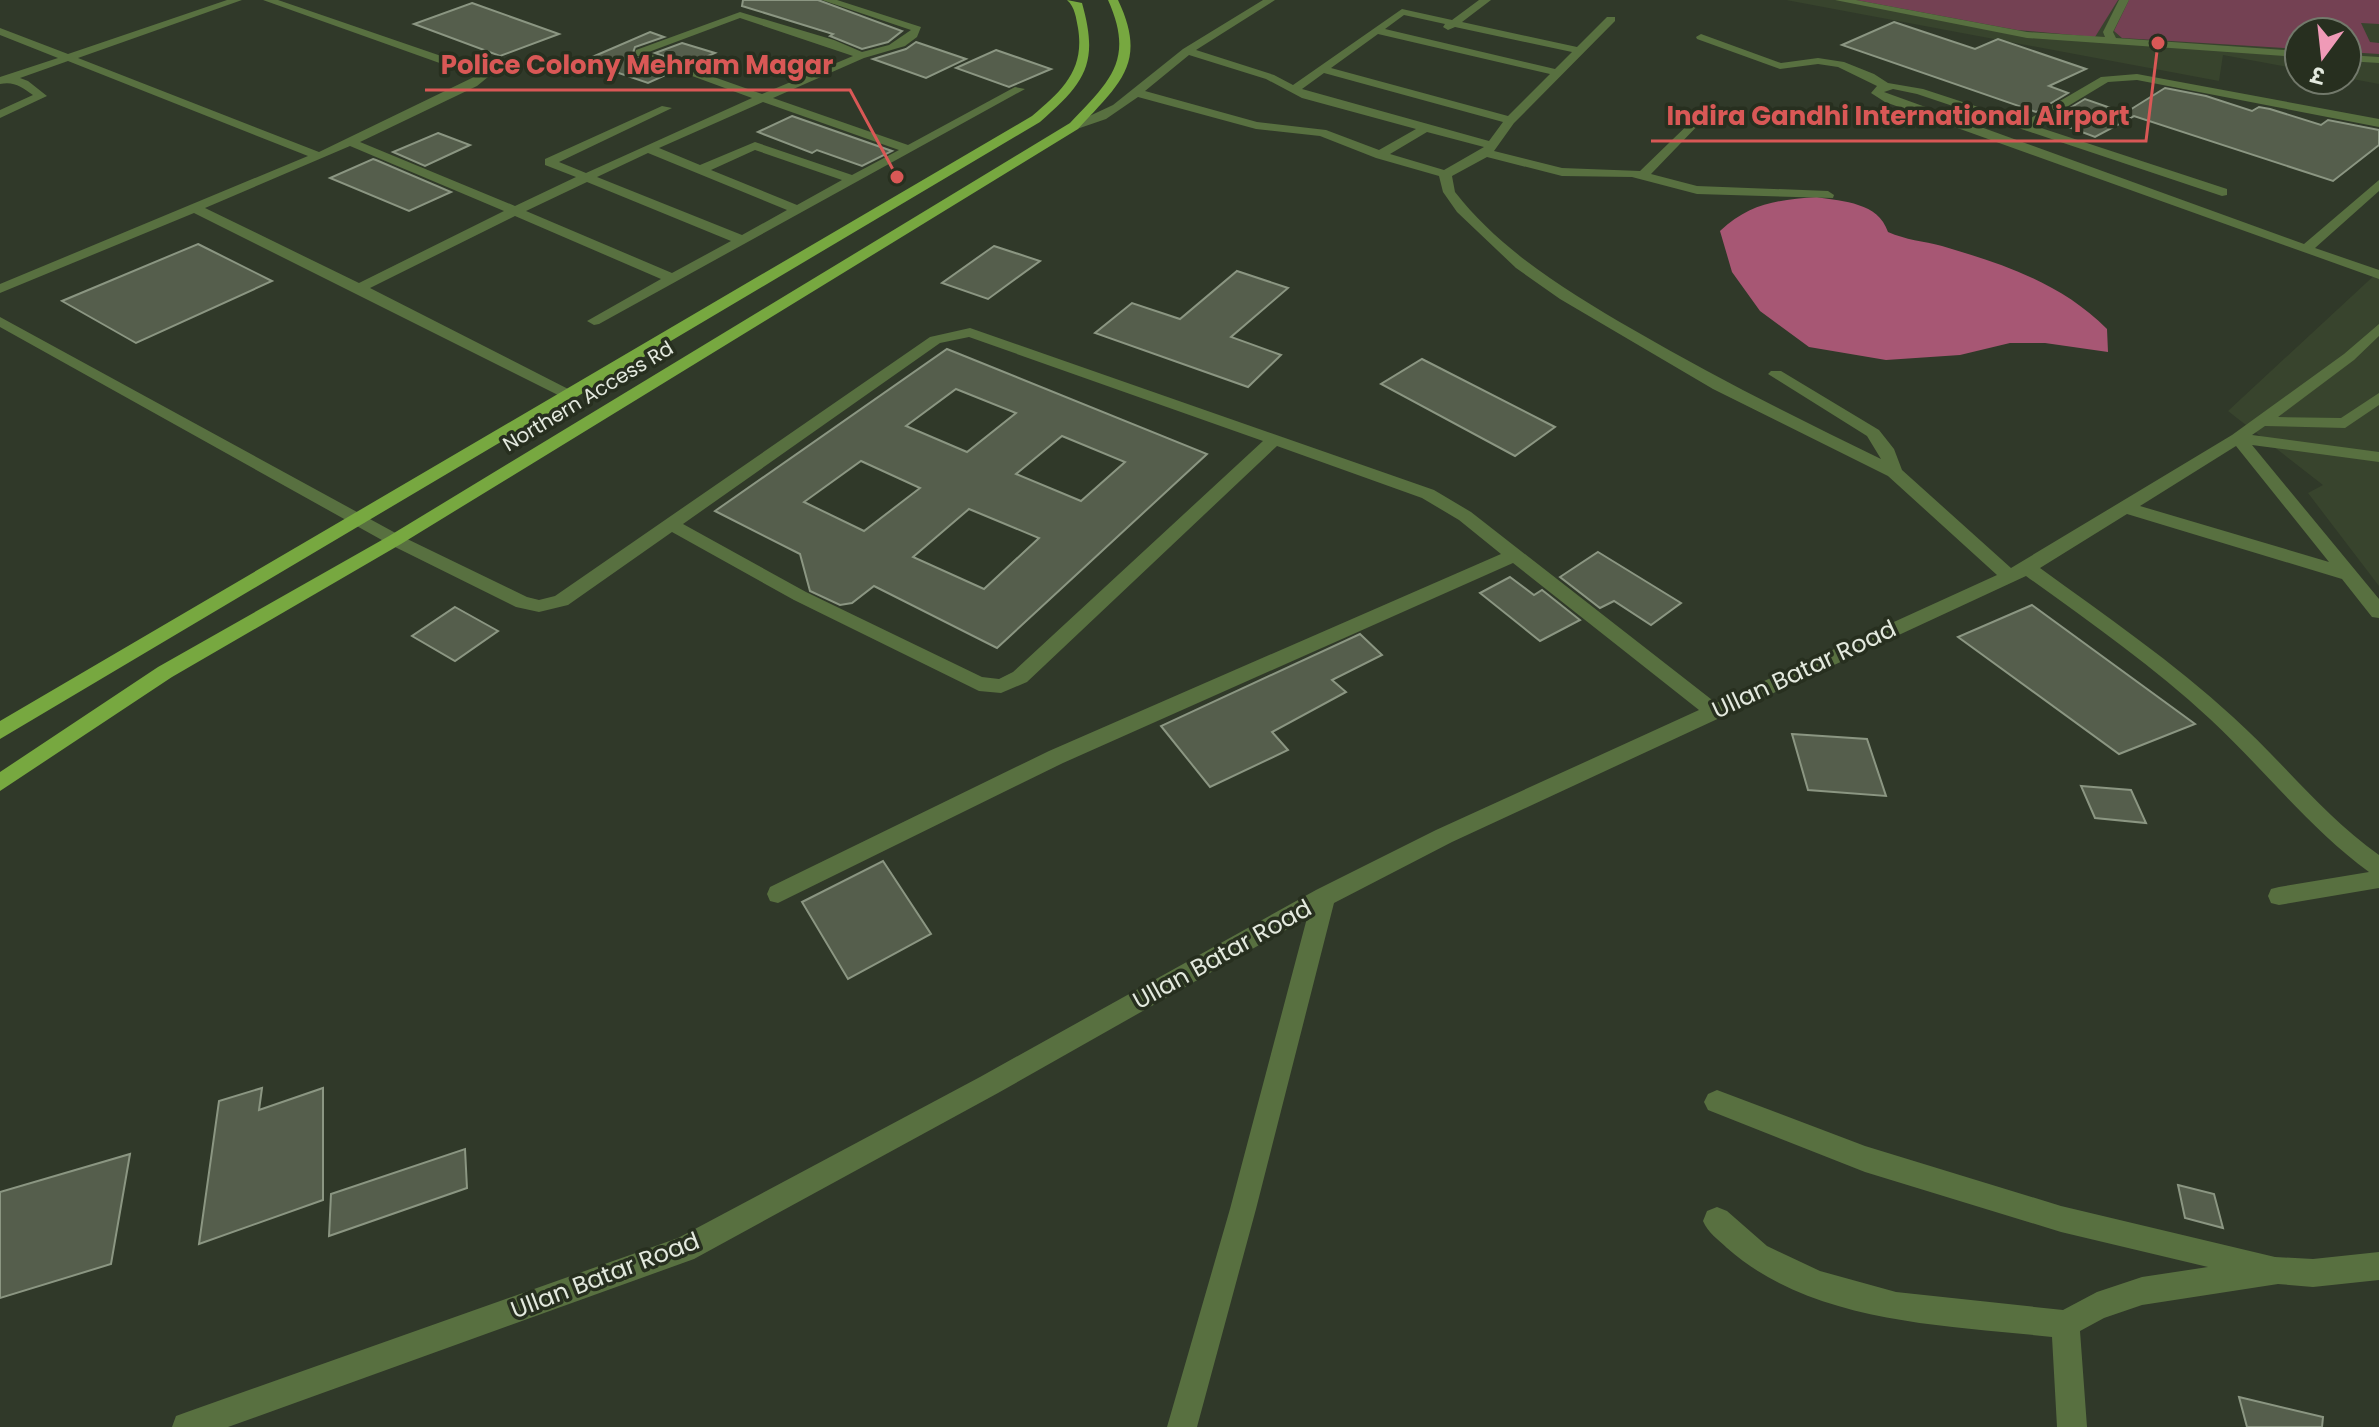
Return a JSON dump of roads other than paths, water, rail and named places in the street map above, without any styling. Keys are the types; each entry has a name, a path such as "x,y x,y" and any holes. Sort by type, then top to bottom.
{"main road":[{"name":"Northern Access Rd","path":"0,731 1036,119 1065,94 1081,70 1088,38 1077,3 1072,0"},
{"name":"Northern Access Rd","path":"0,783 165,672 395,540 1074,126 1118,79 1129,43 1124,20 1113,0"},
{"path":"1004,137 1036,147"}],"street":[{"path":"4,79 237,0"},
{"path":"0,289 319,156 473,84 482,75 268,0"},
{"path":"359,288 647,148 861,55 884,51 914,35 917,29 827,0"},
{"path":"1074,126 1094,123 1187,51 1270,0"},
{"path":"1429,42 1486,0"},
{"path":"1840,0 2015,33 2283,53"},
{"path":"2112,41 2109,27 2124,0"},
{"path":"1295,89 1402,12 1581,51"},
{"path":"861,55 830,42 740,15 639,53 909,149"},
{"path":"1134,92 1256,125 1322,133 1380,155 1445,174 1488,149 1510,120 1611,19"},
{"path":"1375,30 1560,73"},
{"path":"0,31 319,156"},
{"path":"1701,37 1780,66 1818,61 1840,64 1870,76 1886,87 1919,91 2222,192"},
{"path":"1187,51 1270,77 1306,96 1562,172 1621,172 1713,192 1828,195"},
{"path":"1322,69 1510,120"},
{"path":"2024,127 2105,79 2119,76 2379,123"},
{"path":"0,114 41,96 24,83 4,79"},
{"path":"1886,87 1877,93 1889,100 2379,275"},
{"path":"594,321 1019,89"},
{"path":"666,108 549,162 742,240"},
{"path":"1642,176 1701,116"},
{"path":"1380,155 1424,129"},
{"path":"350,142 672,278"},
{"path":"700,170 755,146 853,180"},
{"path":"647,148 798,210"},
{"path":"1445,174 1449,192 1462,209 1521,265 1565,296 1718,386 1894,472 2017,572 2135,645 2192,691 2239,734 2327,825 2379,867"},
{"path":"2306,249 2379,184"},
{"path":"194,208 570,396"},
{"path":"0,321 395,540 523,603 539,606 561,601 935,340 959,332 979,335 1428,494 1465,516 1713,711"},
{"name":"Ullan Batar Road","path":"187,1427 684,1249 989,1085 1324,897 1444,836 2017,572 2238,438 2349,357 2379,328"},
{"path":"1776,374 1873,433 1886,449 1894,472"},
{"path":"2262,421 2345,423 2379,398"},
{"path":"2238,438 2379,457"},
{"path":"2238,438 2379,612"},
{"path":"672,525 800,596 979,684 1001,686 1020,677 1273,441"},
{"path":"2127,508 2351,575"},
{"path":"778,894 1056,757 1514,555"},
{"path":"2279,896 2379,879"},
{"path":"1182,1427 1243,1209 1324,897"},
{"path":"1717,1102 1865,1159 2061,1219 2278,1270 2313,1273 2379,1266"},
{"path":"1717,1221 1757,1256 1817,1284 1896,1306 2065,1324 2097,1306 2142,1291 2278,1270"},
{"path":"2065,1324 2072,1427"}],"place":[{"name":"Indira Gandhi International Airport","path":"2158,43"},
{"name":"Police Colony Mehram Magar","path":"897,177"}]}
